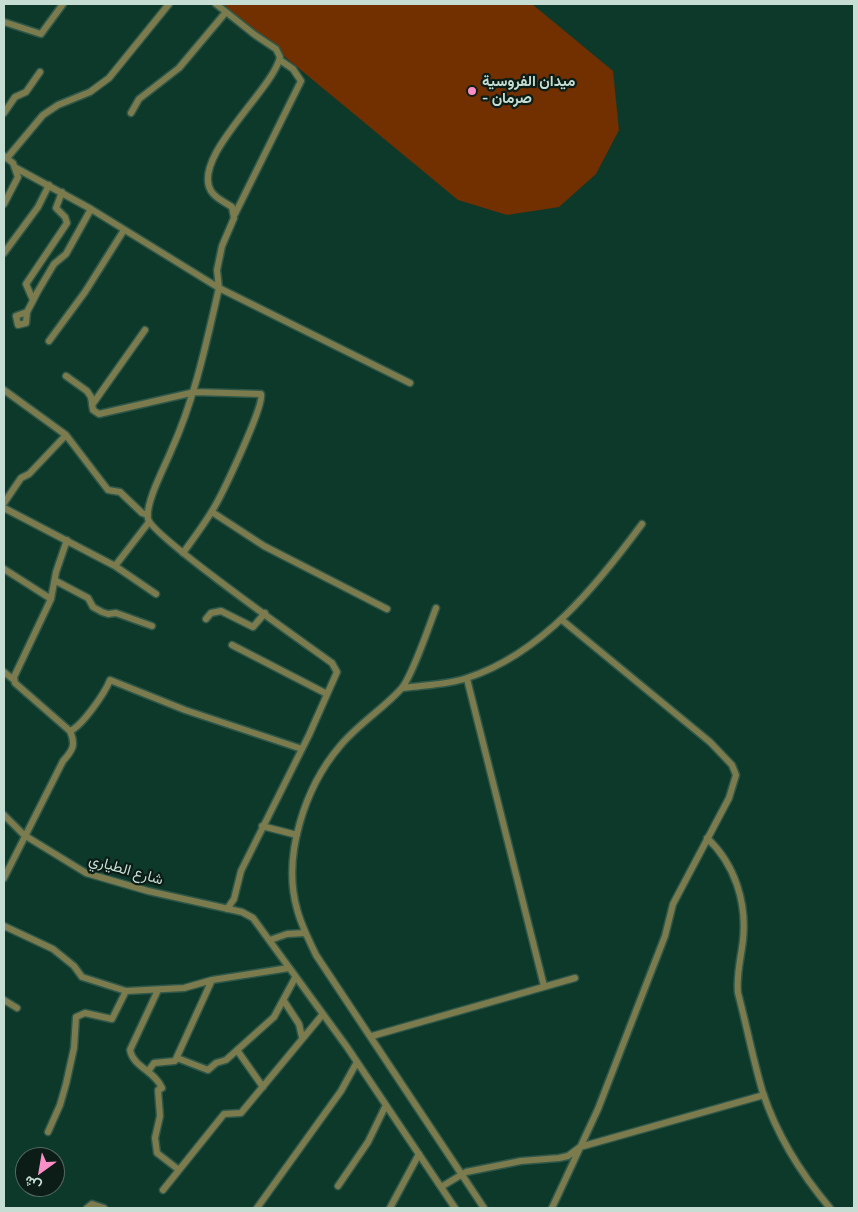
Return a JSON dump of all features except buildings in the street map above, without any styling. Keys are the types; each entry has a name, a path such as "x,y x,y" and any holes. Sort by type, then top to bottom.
{"street":[{"path":"4,22 41,34 64,4"},
{"path":"169,4 109,78 90,92 58,105 43,115 5,157 16,168 91,209 219,288 410,383"},
{"path":"216,4 276,49 280,60 293,69 301,81 234,214 222,246 218,264 219,288 195,392 187,416 155,490 148,515 149,522 184,553 334,665 337,675 302,749 262,826 241,871 234,899 227,909"},
{"path":"131,113 139,99 179,68 226,12"},
{"path":"234,214 232,207 212,192 207,171 231,129 280,60"},
{"path":"4,113 14,97 26,92 40,72"},
{"path":"4,204 16,182 16,168"},
{"path":"4,253 38,207 49,185"},
{"path":"33,300 26,284 67,223 65,217 56,208 62,192"},
{"path":"27,312 54,264 66,254 91,209"},
{"path":"49,341 81,298 124,230"},
{"path":"91,405 145,330"},
{"path":"66,376 87,391 91,397 91,405 100,414 195,392 260,393 262,396 258,415 212,512 184,553"},
{"path":"4,390 66,435 108,490 120,492 142,513 148,515"},
{"path":"4,503 20,479 29,474 66,435"},
{"path":"4,508 115,566 156,594"},
{"path":"212,512 264,546 387,609"},
{"path":"115,566 149,522"},
{"path":"403,688 466,679 523,651 562,620 642,524"},
{"path":"14,680 14,672 51,600 56,581 56,572 67,540"},
{"path":"4,569 51,600"},
{"path":"56,581 88,598 93,607 102,612 108,614 116,613 152,626"},
{"path":"436,608 403,688 359,726 324,766 306,804 297,835 294,860 294,893 305,933 342,996 372,1036 484,1208"},
{"path":"206,619 211,613 221,612 253,627 265,613"},
{"path":"552,1208 580,1147 660,949 673,904 734,786 736,775 732,765 698,732 562,620"},
{"path":"232,645 327,694"},
{"path":"4,672 70,731 74,742 73,751 63,761 24,835 4,878"},
{"path":"466,679 544,986"},
{"path":"70,731 76,728 88,716 110,680 185,710 302,749"},
{"name":"شارع الطياري","path":"4,815 24,835 86,873 148,891 250,916 270,940 295,978 357,1062 455,1208"},
{"path":"262,826 297,835"},
{"path":"707,838 727,864 744,906 743,941 737,978 738,993 764,1095 788,1148 811,1184 830,1208"},
{"path":"4,926 53,949 74,966 82,977 126,991 184,988 212,980 289,968"},
{"path":"270,940 287,934 305,933"},
{"path":"177,1058 208,1070 216,1063 226,1060 264,1028 284,1001 295,978"},
{"path":"372,1036 575,978"},
{"path":"149,1070 154,1063 172,1064 177,1058 212,980"},
{"path":"158,990 130,1050 132,1058 149,1070 162,1088 158,1090 160,1116 155,1138 157,1153 180,1170"},
{"path":"48,1132 60,1105 66,1084 74,1048 76,1017 85,1013 112,1019 126,991"},
{"path":"4,1000 17,1008"},
{"path":"284,1001 299,1024 302,1037"},
{"path":"163,1190 224,1114 239,1114 323,1014"},
{"path":"237,1050 263,1087"},
{"path":"259,1207 342,1090 357,1062"},
{"path":"441,1187 461,1175 521,1161 568,1156 580,1147 764,1095"},
{"path":"338,1186 368,1142 386,1106"},
{"path":"390,1208 419,1154"},
{"path":"87,1208 92,1204 104,1208"}],"shaded area":[{"name":"ميدان الفروسية - صرمان","path":"221,4 532,4 613,71 619,130 596,174 559,207 507,215 458,200"}],"place":[{"name":"ميدان الفروسية - صرمان","path":"472,91"}]}
